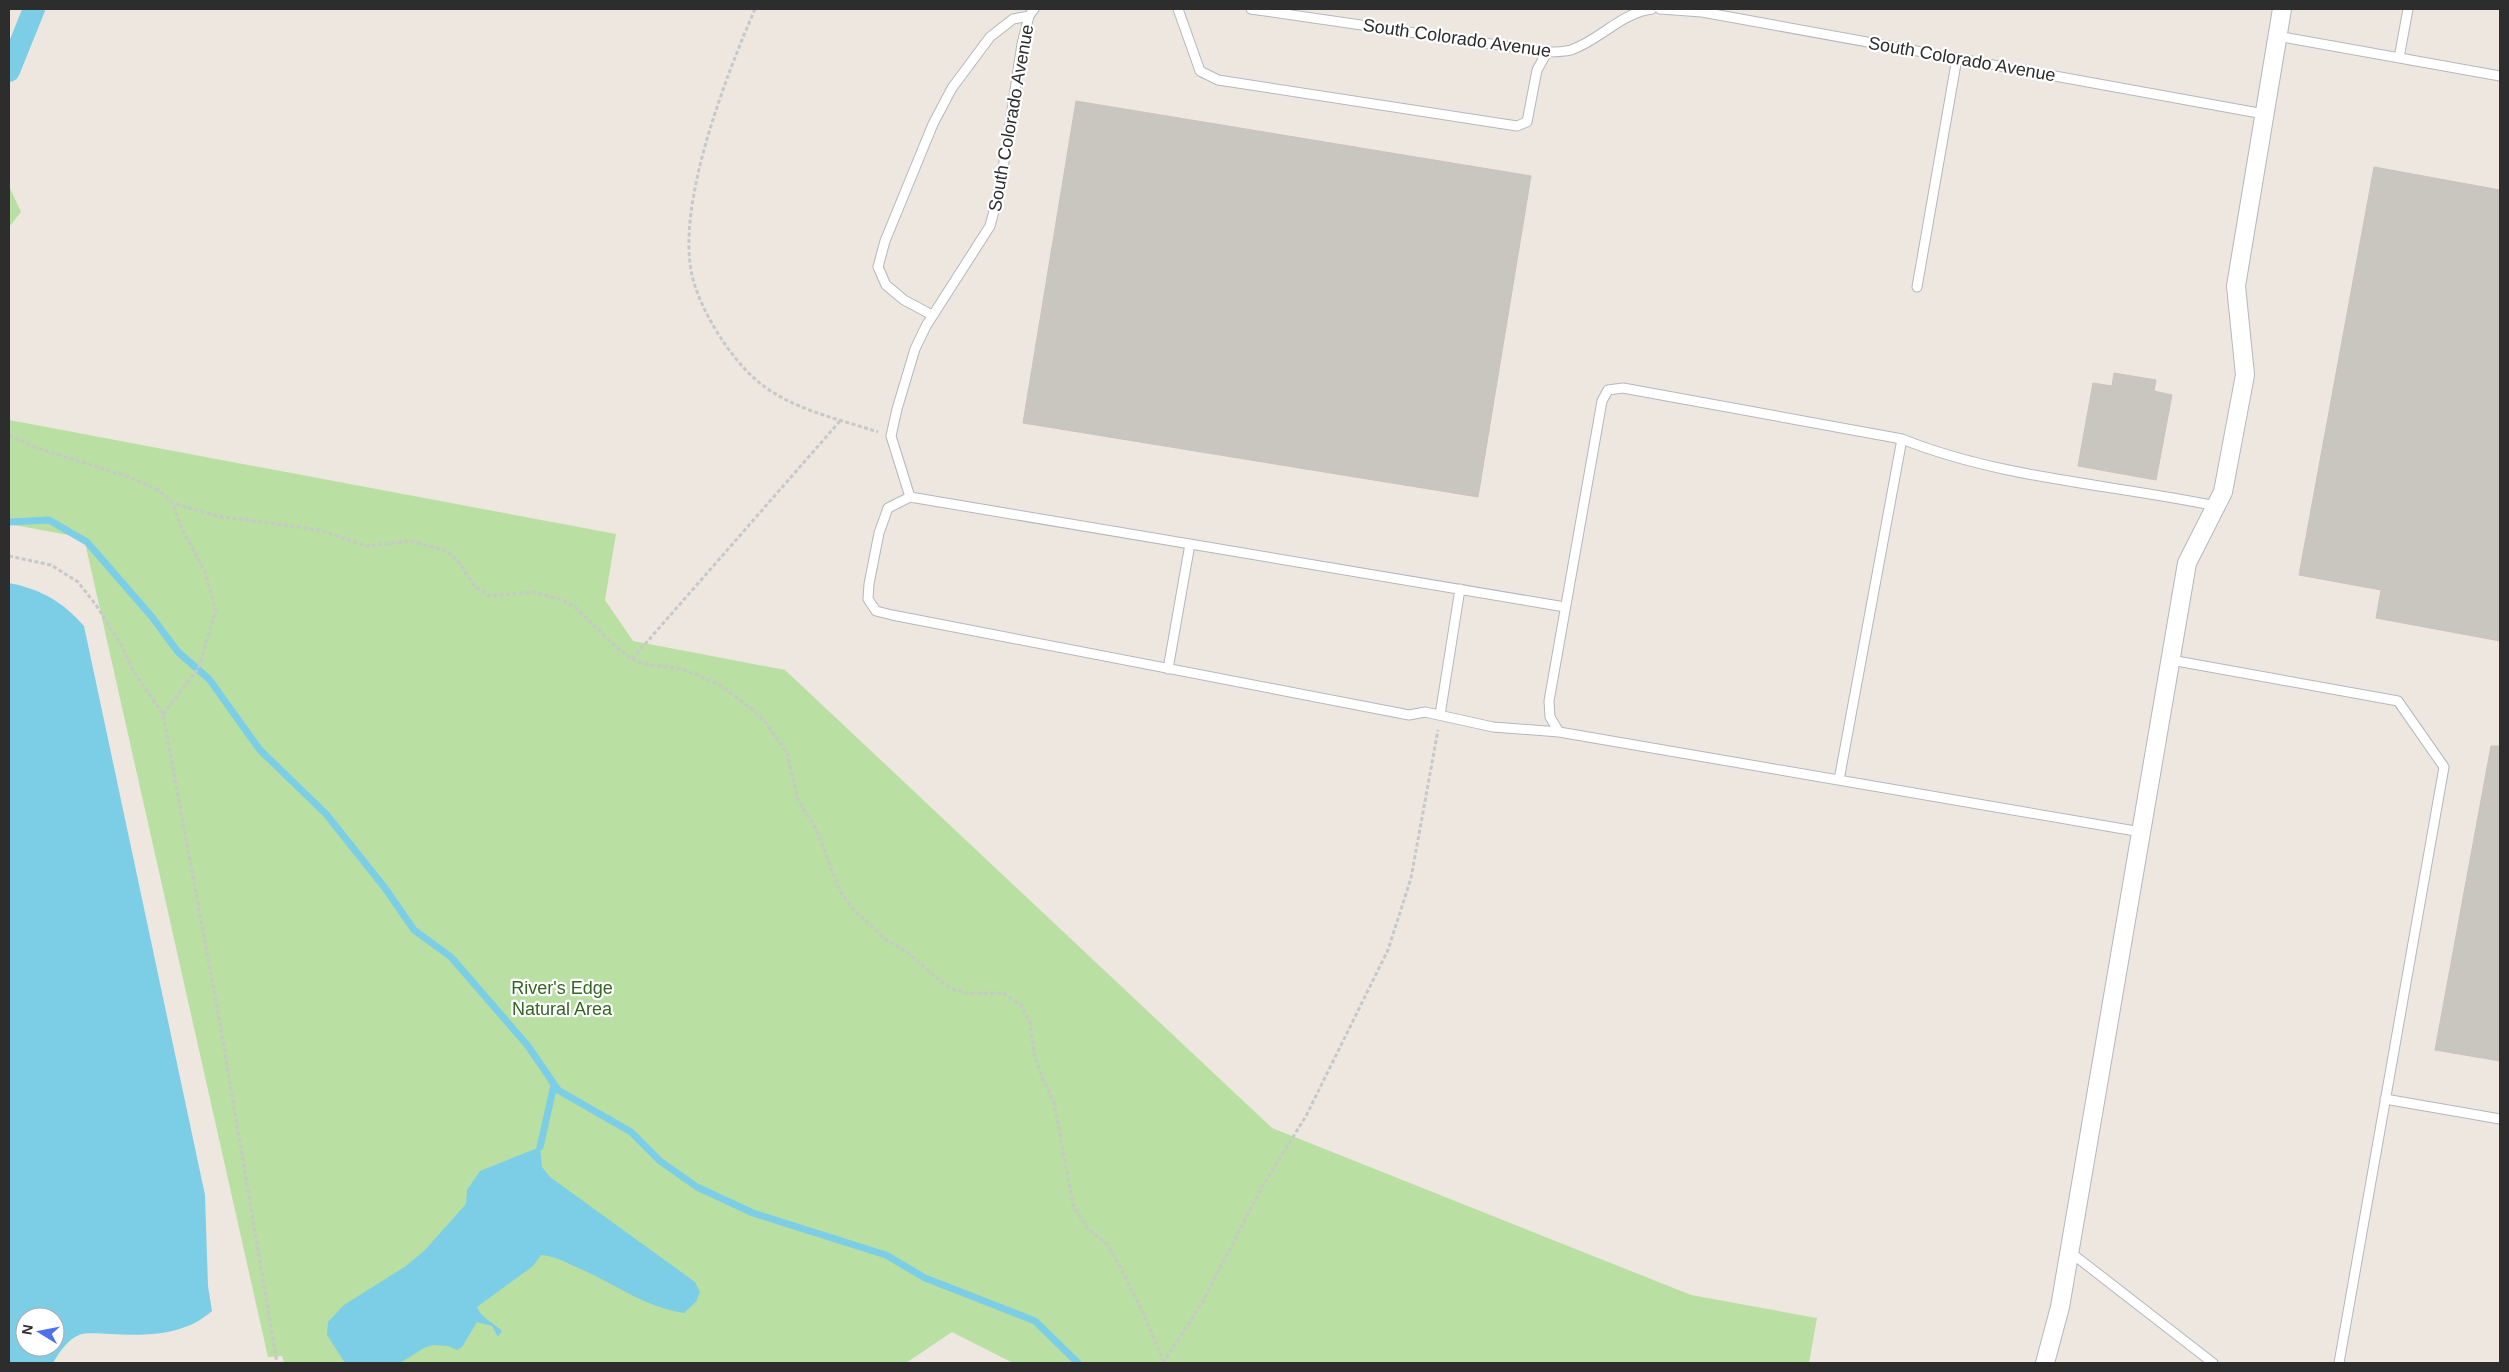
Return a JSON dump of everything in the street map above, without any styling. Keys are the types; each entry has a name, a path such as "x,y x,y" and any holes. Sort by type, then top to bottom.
{"street":[{"path":"2045,1363 2060,1307 2070,1252 2187,563 2223,492 2245,375 2236,286 2282,9"}],"lane":[{"path":"1178,9 1200,71 1218,80 1517,126 1527,122 1537,70 1548,52"},
{"name":"South Colorado Avenue","path":"1251,9 1548,52 1574,49 1618,21 1643,10 1652,9"},
{"name":"South Colorado Avenue","path":"1660,9 1702,12 2264,114"},
{"path":"2399,58 2408,9"},
{"path":"932,314 904,300 886,284 878,267 885,241 933,124 952,88 990,37 1013,19 1032,12"},
{"name":"South Colorado Avenue","path":"891,436 915,350 932,314 990,226 1000,188 1022,44 1032,12"},
{"path":"2277,36 2500,76"},
{"path":"1917,287 1957,58"},
{"path":"1559,732 1550,717 1549,701 1602,401 1608,390 1623,388 1902,439 1931,451 1992,468 2216,506"},
{"path":"891,436 910,497"},
{"path":"1839,780 1902,439"},
{"path":"1565,606 910,497 888,508 879,533 868,599 876,611 1409,715 1425,712 1493,726 1559,732 2141,832"},
{"path":"1168,669 1190,544"},
{"path":"1440,715 1460,589"},
{"path":"2170,660 2398,701 2444,767 2339,1363"},
{"path":"2385,1099 2500,1119"},
{"path":"2070,1252 2213,1363"}],"path":[{"path":"755,9 735,55 702,157 689,220 692,276 702,302 721,337 737,360 754,379 796,404 840,421 891,436"},
{"path":"632,659 840,421"},
{"path":"9,435 34,447 126,476 158,490 173,503 216,516 320,530 366,546 382,546 398,541 426,544 451,554 475,587 490,596 534,592 562,600 575,607 616,647 632,659 644,664 682,669 720,685 766,723 787,754 798,800 816,829 840,891 870,927 886,940 906,950 940,981 953,989 965,992 1003,993 1021,1005 1030,1023 1034,1054 1054,1102 1073,1205 1088,1229 1106,1244 1118,1263 1142,1310 1163,1363"},
{"path":"163,714 198,669 216,611 205,572 182,530 173,503"},
{"path":"9,556 51,565 78,582 96,605 122,646 132,669 163,714 220,1024 277,1363"},
{"path":"1163,1363 1202,1302 1262,1187 1306,1116 1388,950 1411,878 1440,715"}],"green space":[{"path":"9,186 21,212 9,227"},
{"name":"River's Edge Natural Area","path":"9,420 616,534 605,600 633,641 785,670 1272,1128 1691,1295 1817,1318 1809,1363 1013,1363 952,1332 906,1363 284,1363 282,1356 268,1357 84,538 9,524"}],"water":[{"path":"9,583 31,589 51,598 68,610 84,626 205,1195 208,1286 212,1311 201,1319 177,1330 137,1335 82,1334 65,1346 65,1307 15,1307 15,1357 57,1357 53,1363 9,1363"},
{"path":"540,1147 542,1167 550,1177 695,1282 700,1292 696,1302 684,1313 669,1310 641,1299 588,1272 550,1256 541,1255 533,1266 477,1307 485,1317 502,1331 498,1337 492,1326 477,1322 462,1347 457,1350 448,1346 433,1345 424,1348 400,1363 345,1363 327,1335 328,1322 344,1305 406,1266 424,1251 466,1204 467,1190 480,1171"}],"building":[{"path":"1076,101 1531,176 1478,497 1023,423"},
{"path":"2374,167 2500,190 2500,641 2376,618 2381,590 2299,575"},
{"path":"2114,373 2156,380 2154,391 2172,395 2156,480 2078,466 2093,383 2112,386"},
{"path":"2491,746 2500,746 2500,1061 2435,1050"}],"waterway":[{"path":"9,71 34,9"},
{"path":"9,522 49,520 87,542 152,617 178,652 209,679 260,750 326,814 385,888 414,930 451,957 528,1046 558,1090 631,1132 660,1161 697,1187 753,1213 886,1255 925,1278 1035,1321 1078,1363"},
{"path":"540,1147 554,1085"}]}
